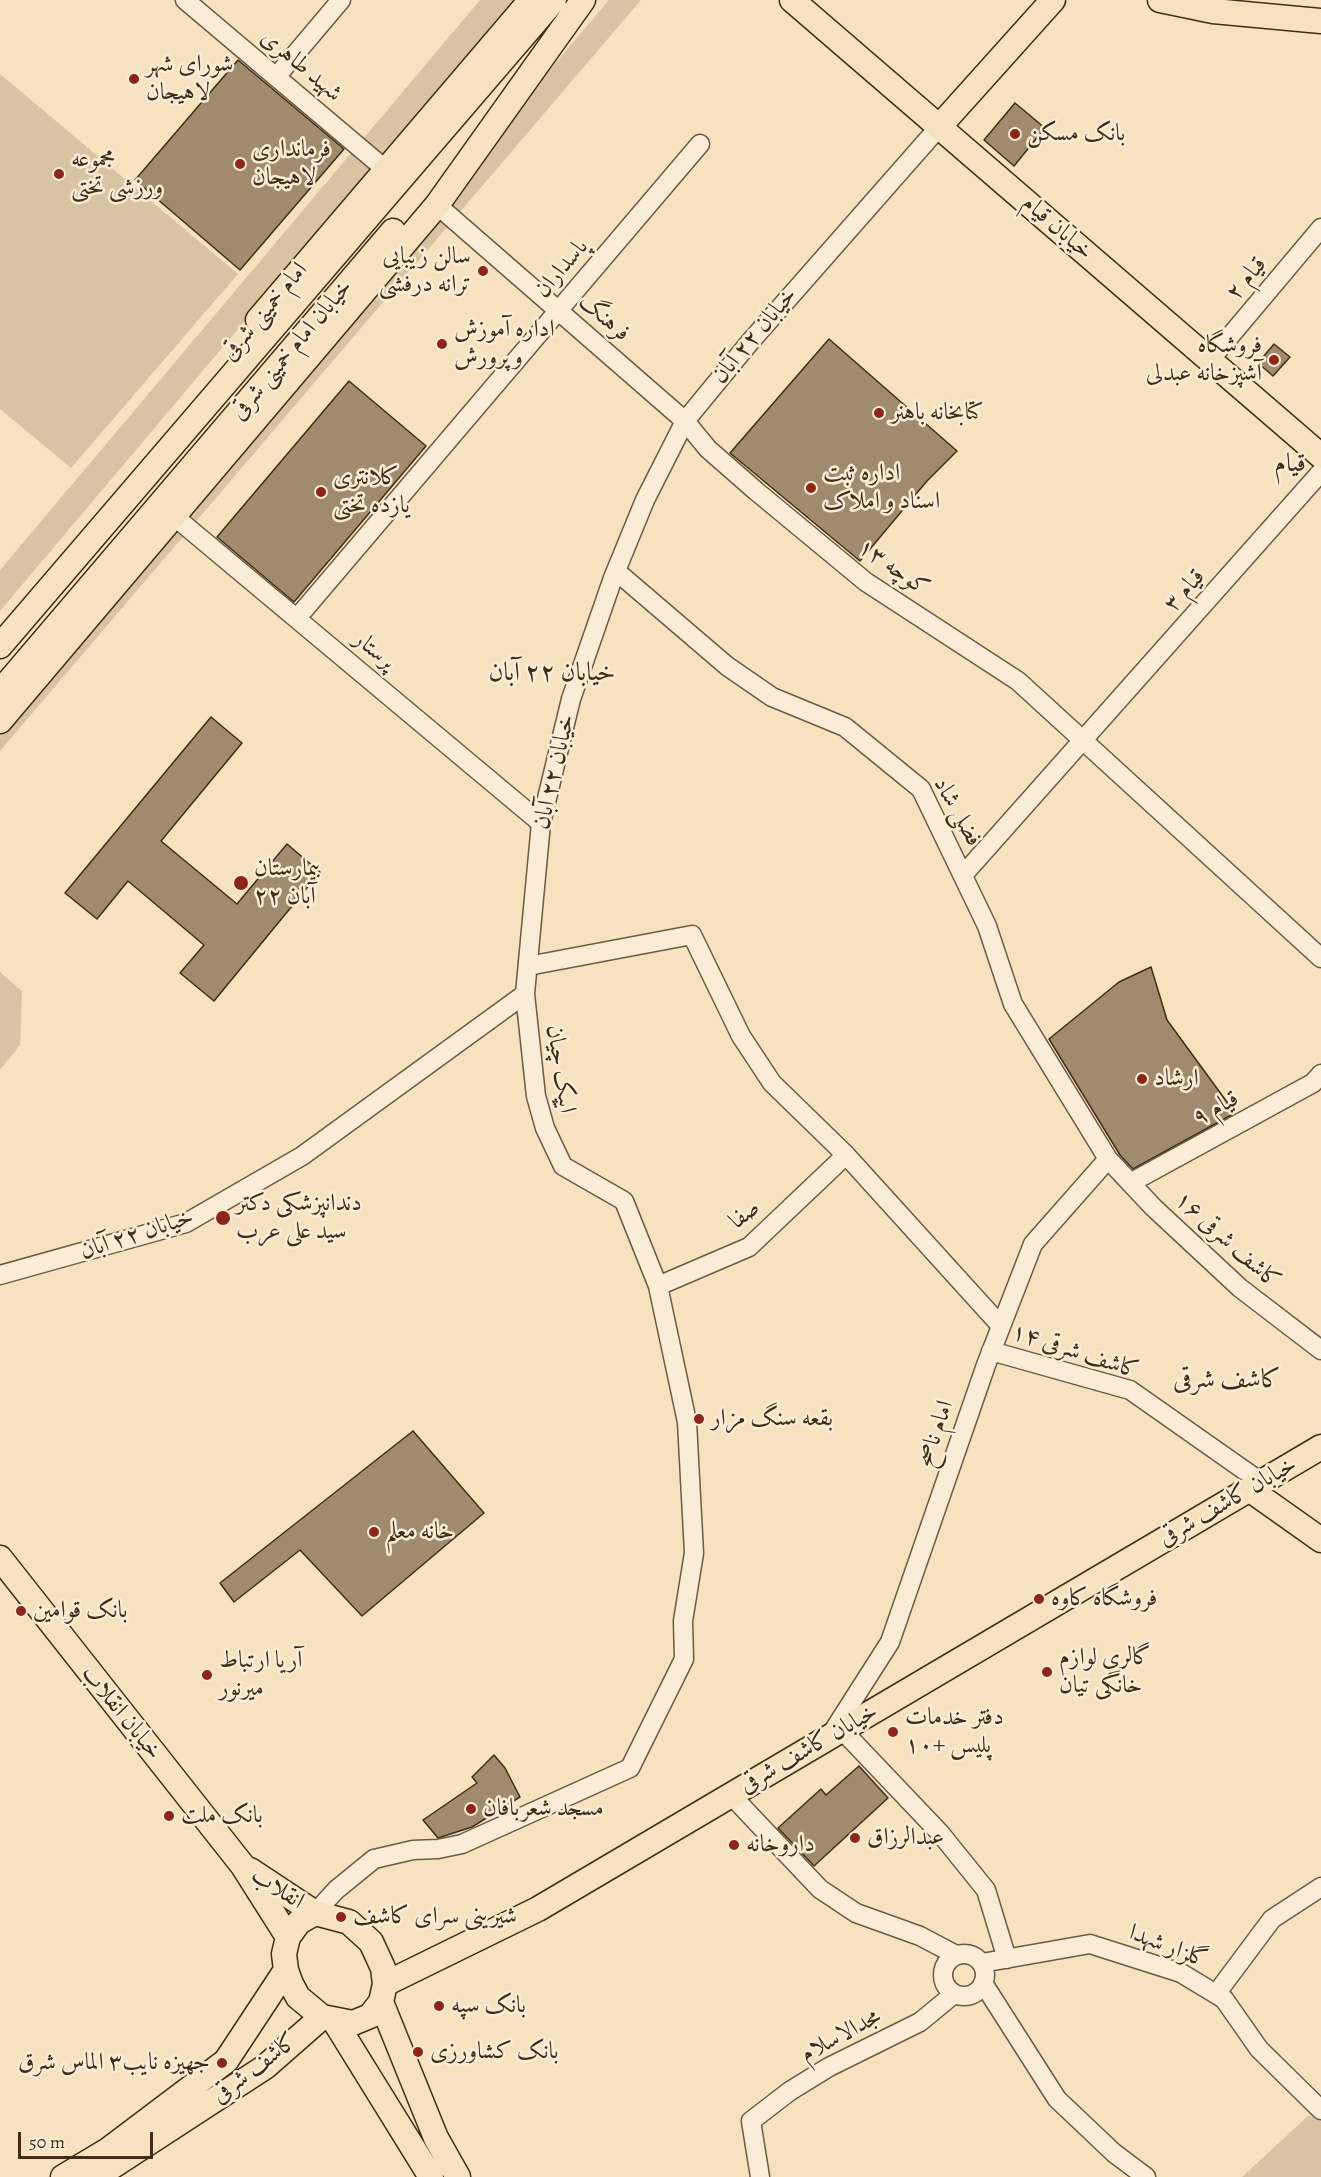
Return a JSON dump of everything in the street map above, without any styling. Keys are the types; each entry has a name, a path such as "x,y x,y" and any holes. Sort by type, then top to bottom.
{"main road":[{"name":"امام خمینی شرقی","path":"0,626 385,169 531,0"},
{"name":"خیابان امام خمینی شرقی","path":"0,646 554,0"},
{"name":"خیابان امام خمینی شرقی","path":"0,692 155,513 422,197 573,0"},
{"path":"0,721 437,205 583,0"},
{"name":"خیابان قیام","path":"792,0 1321,456"},
{"name":"خیابان ۲۲ آبان","path":"939,127 1053,0"},
{"path":"1160,0 1213,11 1321,21"},
{"name":"خیابان کاشف شرقی","path":"383,1993 538,1909 1321,1447"},
{"path":"1263,1481 1282,1512 1321,1540"},
{"name":"خیابان انقلاب","path":"0,1558 243,1866"},
{"name":"انقلاب","path":"243,1866 315,1913"},
{"name":"انقلاب","path":"243,1866 288,1937"},
{"path":"431,2177 329,2019 298,1997 286,1970 284,1954 288,1937 299,1922 315,1913 349,1922 371,1942 383,1968 383,1993 436,2138 458,2177"},
{"name":"کاشف شرقی","path":"63,2177 108,2150 226,2061 286,1970"},
{"path":"329,2019 353,2023 370,2016 383,1993"},
{"name":"کاشف شرقی","path":"96,2177 265,2067 329,2019"},
{"path":"240,2041 250,2037 260,2039 268,2047 269,2057 265,2067"}],"street":[{"name":"شهید طاهری","path":"185,0 385,169"},
{"path":"276,77 341,0"},
{"name":"خیابان ۲۲ آبان","path":"0,1275 186,1223 302,1156 525,994 541,823 572,699 616,571 645,500 685,421 750,342 939,127"},
{"name":"پاسداران","path":"297,618 700,144"},
{"name":"فرهنگ","path":"437,205 685,421"},
{"name":"قیام ۲","path":"1210,360 1321,228"},
{"name":"کوچه ۱۳","path":"685,421 724,464 866,582 1018,681 1321,958"},
{"name":"قیام ۳","path":"963,875 1321,472"},
{"name":"پرستار","path":"175,517 541,823"},
{"name":"فضلی شاد","path":"616,571 727,666 772,697 845,727 921,789 987,926 1013,1004 1108,1159"},
{"path":"528,966 692,935 741,1036 772,1083 846,1155 1001,1326"},
{"name":"ایپک چیان","path":"315,1913 336,1890 374,1859 413,1850 438,1849 462,1844 630,1768 684,1659 683,1621 694,1553 687,1422 658,1286 624,1201 563,1166 545,1128 536,1096 525,994"},
{"name":"قیام ۹","path":"1130,1183 1313,1083 1321,1074"},
{"name":"صفا","path":"658,1286 749,1247 846,1155"},
{"name":"کاشف شرقی ۱۶","path":"1108,1159 1240,1288 1321,1350"},
{"name":"امام ناصح","path":"835,1734 890,1642 991,1351 1033,1244 1108,1159"},
{"name":"کاشف شرقی ۱۴","path":"991,1351 1131,1390 1263,1481"},
{"path":"835,1734 940,1833 986,1890 1007,1959"},
{"path":"731,1795 820,1889 856,1913 920,1936 956,1954 970,1954 982,1963 985,1976 983,1983 974,1994 966,1996 954,1994 944,1984 942,1970 950,1958 956,1954"},
{"path":"1216,1994 1272,1919 1321,1887"},
{"name":"گلزار شهدا","path":"982,1963 1090,1944 1181,1973 1224,1999 1259,2049 1321,2110"},
{"path":"983,1983 1057,2099 1114,2153 1146,2177"},
{"name":"مجدالاسلام","path":"760,2177 751,2121 790,2091 829,2067 920,2022 954,1994"}],"shaded area":[{"path":"480,0 516,0 0,611 0,570"},
{"path":"609,0 641,0 0,751 0,718"},
{"name":"مجموعه ورزشی تختی","path":"0,74 238,274 71,468 0,409"},
{"path":"0,972 22,991 20,1045 0,1070"},
{"path":"1308,2116 1321,2119 1321,2177 1242,2177"}],"building":[{"name":"فرمانداری لاهیجان","path":"238,60 344,149 240,270 135,180"},
{"name":"بانک مسکن","path":"1015,103 1045,128 1014,166 984,140"},
{"path":"829,339 957,451 927,481 860,561 730,453"},
{"name":"فروشگاه آشپزخانه عبدلی","path":"1274,344 1290,357 1273,376 1258,363"},
{"name":"کلانتری یازده تختی","path":"349,381 426,446 294,602 217,537"},
{"path":"211,717 242,743 161,841 237,904 287,844 320,872 214,1001 180,973 204,945 128,881 97,919 65,893"},
{"name":"ارشاد","path":"1151,967 1167,1020 1235,1113 1133,1169 1120,1155 1049,1039 1119,982"},
{"name":"خانه معلم","path":"413,1431 484,1513 362,1616 300,1550 234,1602 220,1583"},
{"name":"مسجد شعربافان","path":"494,1755 505,1768 520,1797 472,1827 438,1838 423,1820 477,1783 472,1777"},
{"path":"859,1766 888,1798 814,1866 778,1828 821,1789 826,1795"}],"place":[{"name":"شورای شهر لاهیجان","path":"134,79"},
{"name":"بانک مسکن","path":"1015,134"},
{"name":"فرمانداری لاهیجان","path":"240,164"},
{"name":"مجموعه ورزشی تختی","path":"59,174"},
{"name":"سالن زیبایی ترانه درفشی","path":"483,271"},
{"name":"اداره آموزش و پرورش","path":"442,344"},
{"name":"فروشگاه آشپزخانه عبدلی","path":"1274,360"},
{"name":"کتابخانه باهنر","path":"879,413"},
{"name":"اداره ثبت اسناد و املاک","path":"811,488"},
{"name":"کلانتری یازده تختی","path":"321,492"},
{"name":"بیمارستان ۲۲ آبان","path":"241,883"},
{"name":"ارشاد","path":"1142,1079"},
{"name":"دندانپزشکی دکتر سید علی عرب","path":"223,1218"},
{"name":"بقعه سنگ مزار","path":"699,1419"},
{"name":"خانه معلم","path":"374,1532"},
{"name":"فروشگاه کاوه","path":"1039,1599"},
{"name":"بانک قوامین","path":"21,1611"},
{"name":"گالری لوازم خانگی تیان","path":"1047,1672"},
{"name":"آریا ارتباط میرنور","path":"207,1675"},
{"name":"دفتر خدمات پلیس +۱۰","path":"893,1732"},
{"name":"مسجد شعربافان","path":"471,1809"},
{"name":"بانک ملت","path":"169,1816"},
{"name":"عبدالرزاق","path":"855,1838"},
{"name":"داروخانه","path":"734,1845"},
{"name":"شیرینی سرای کاشف","path":"341,1917"},
{"name":"بانک سپه","path":"439,2006"},
{"name":"بانک کشاورزی","path":"418,2052"},
{"name":"جهیزه نایب۳ الماس شرق","path":"222,2063"}],"district":[{"name":"قیام","path":"1290,465"},
{"name":"خیابان ۲۲ آبان","path":"552,674"},
{"name":"کاشف شرقی","path":"1227,1381"}]}
